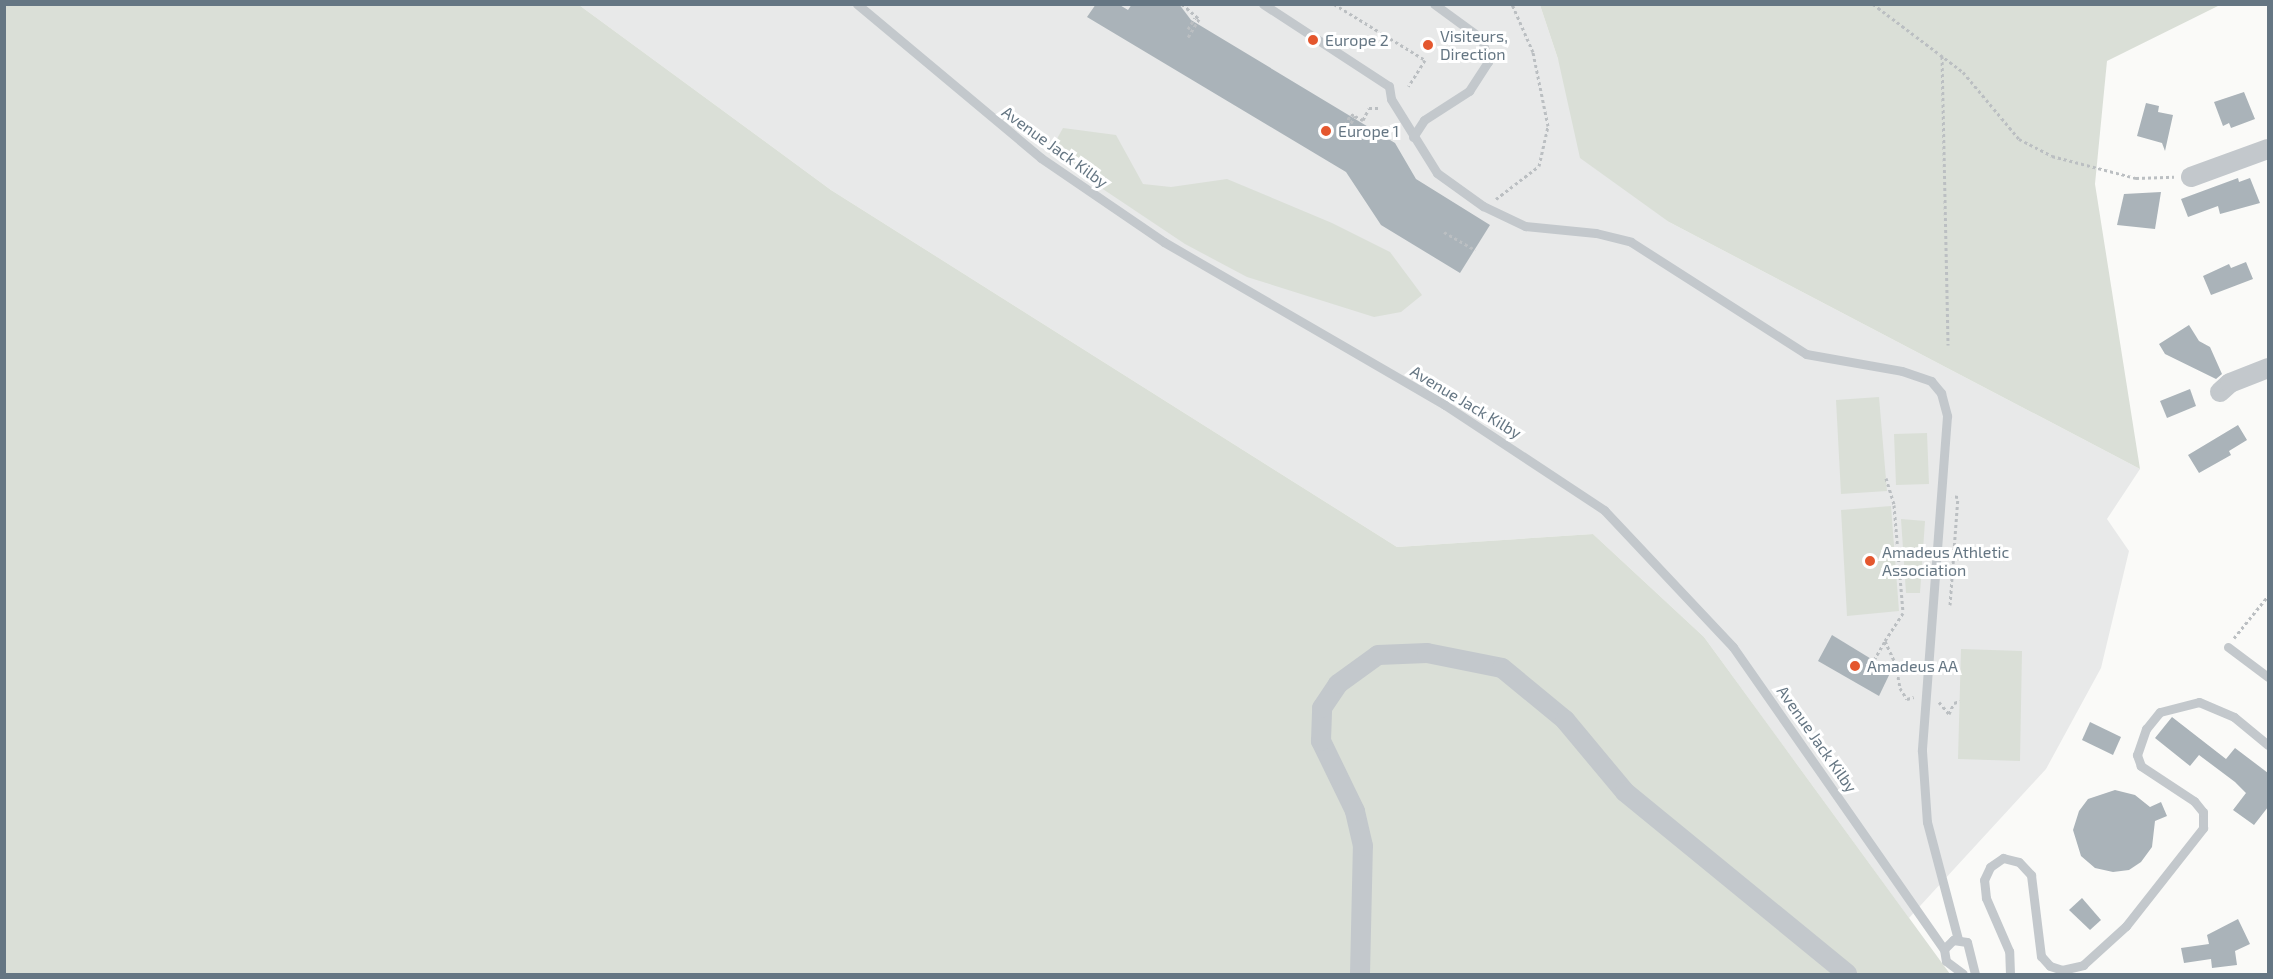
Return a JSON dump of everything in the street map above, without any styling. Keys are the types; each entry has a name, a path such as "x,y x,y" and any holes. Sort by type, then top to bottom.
{"street":[{"path":"2191,177 2268,152"},
{"path":"2220,392 2230,382 2268,368"},
{"path":"1360,975 1363,846 1355,811 1322,741 1323,708 1338,684 1378,655 1427,653 1503,668 1565,720 1625,792 1847,975"}],"lane":[{"name":"Avenue Jack Kilby","path":"856,4 1041,158 1154,236 1445,405 1604,510 1733,647 1944,949 1946,962 1960,971 1971,959"},
{"path":"1263,4 1389,86 1391,99 1437,173 1483,206 1525,226 1596,233 1631,242 1806,354 1896,370 1930,381 1941,393 1947,416 1922,751 1927,822 1958,939 1970,946 1975,975"},
{"path":"1413,137 1424,120 1469,91 1488,62 1482,39 1434,4"},
{"path":"2228,647 2268,677"},
{"path":"2010,975 2009,951 1986,898 1984,880 1990,867 2003,858 2019,862 2031,875 2039,948 2050,966 2062,970 2083,965 2126,926 2203,828 2203,812 2194,801 2141,766 2137,756 2146,729 2160,712 2199,702 2234,717 2268,745"},
{"path":"1944,949 1958,939"}],"path":[{"path":"1182,4 1199,19 1187,39"},
{"path":"1334,4 1425,60 1409,86"},
{"path":"1483,206 1512,191 1539,166 1548,126 1533,52 1512,4"},
{"path":"1873,4 1963,72 2019,140 2044,152 2136,178 2191,177"},
{"path":"1188,29 1196,17"},
{"path":"1942,56 1948,345"},
{"path":"1338,135 1351,114 1363,120 1369,108"},
{"path":"1348,128 1355,116"},
{"path":"1444,232 1474,250"},
{"path":"1874,660 1903,613 1894,505 1886,478"},
{"path":"1950,605 1959,497 1952,496"},
{"path":"2228,647 2268,596"},
{"path":"1884,641 1896,665 1900,688 1907,699 1916,697"},
{"path":"1932,705 1934,697 1946,714 1959,701"}],"shaded area":[{"path":"5,4 579,5 831,190 1397,547 1593,534 1704,637 1950,974 5,974"},
{"path":"579,5 1540,5 1558,59 1669,222 2140,469 2107,519 2129,551 2101,668 2046,769 1909,918 1704,637 1593,534 1397,547 831,190"},
{"path":"1540,5 2220,5 2107,61 2095,184 2140,469 1669,222 1580,158 1558,59"},
{"path":"1063,128 1116,135 1143,184 1171,187 1227,179 1332,223 1390,252 1422,295 1401,312 1374,317 1247,277 1185,244 1049,153"},
{"path":"1879,397 1887,491 1841,494 1836,400"},
{"path":"1927,433 1929,484 1896,485 1894,434"},
{"name":"Amadeus Athletic Association","path":"1891,506 1899,611 1847,616 1841,510"},
{"path":"1901,519 1925,521 1920,593 1906,593"},
{"path":"1961,649 2022,651 2020,761 1958,759"}],"building":[{"name":"Europe 1","path":"1096,4 1118,4 1128,10 1132,4 1179,4 1191,20 1395,143 1416,179 1490,225 1460,273 1381,225 1346,172 1087,17"},
{"path":"2244,92 2255,119 2231,128 2229,123 2223,126 2214,102"},
{"path":"2146,103 2159,106 2158,112 2173,115 2165,151 2162,143 2137,136"},
{"path":"2238,178 2239,182 2250,178 2260,203 2220,214 2218,206 2188,217 2181,199"},
{"path":"2161,192 2155,229 2117,225 2124,194"},
{"path":"2246,262 2253,279 2211,295 2203,276 2229,264 2231,268"},
{"path":"2189,325 2199,341 2210,347 2222,374 2216,379 2165,354 2159,344"},
{"path":"2190,389 2196,406 2167,418 2160,401"},
{"path":"2238,425 2247,440 2229,451 2231,455 2199,473 2188,455"},
{"name":"Amadeus AA","path":"1832,635 1891,671 1879,696 1818,661"},
{"path":"2172,717 2226,759 2235,748 2268,773 2268,807 2254,825 2233,810 2246,793 2235,782 2199,755 2190,766 2155,738"},
{"path":"2090,722 2121,737 2113,755 2082,740"},
{"path":"2115,790 2135,795 2150,807 2161,802 2167,816 2155,821 2152,847 2141,862 2129,870 2113,872 2095,868 2081,856 2073,830 2079,811 2088,799"},
{"path":"2082,898 2101,920 2090,930 2069,910"},
{"path":"2238,919 2250,944 2235,951 2237,965 2212,968 2211,959 2184,963 2181,948 2209,944 2207,935"}],"place":[{"name":"Europe 2","path":"1313,40"},
{"name":"Visiteurs, Direction","path":"1428,45"},
{"name":"Europe 1","path":"1326,131"},
{"name":"Amadeus Athletic Association","path":"1870,561"},
{"name":"Amadeus AA","path":"1855,666"}]}
